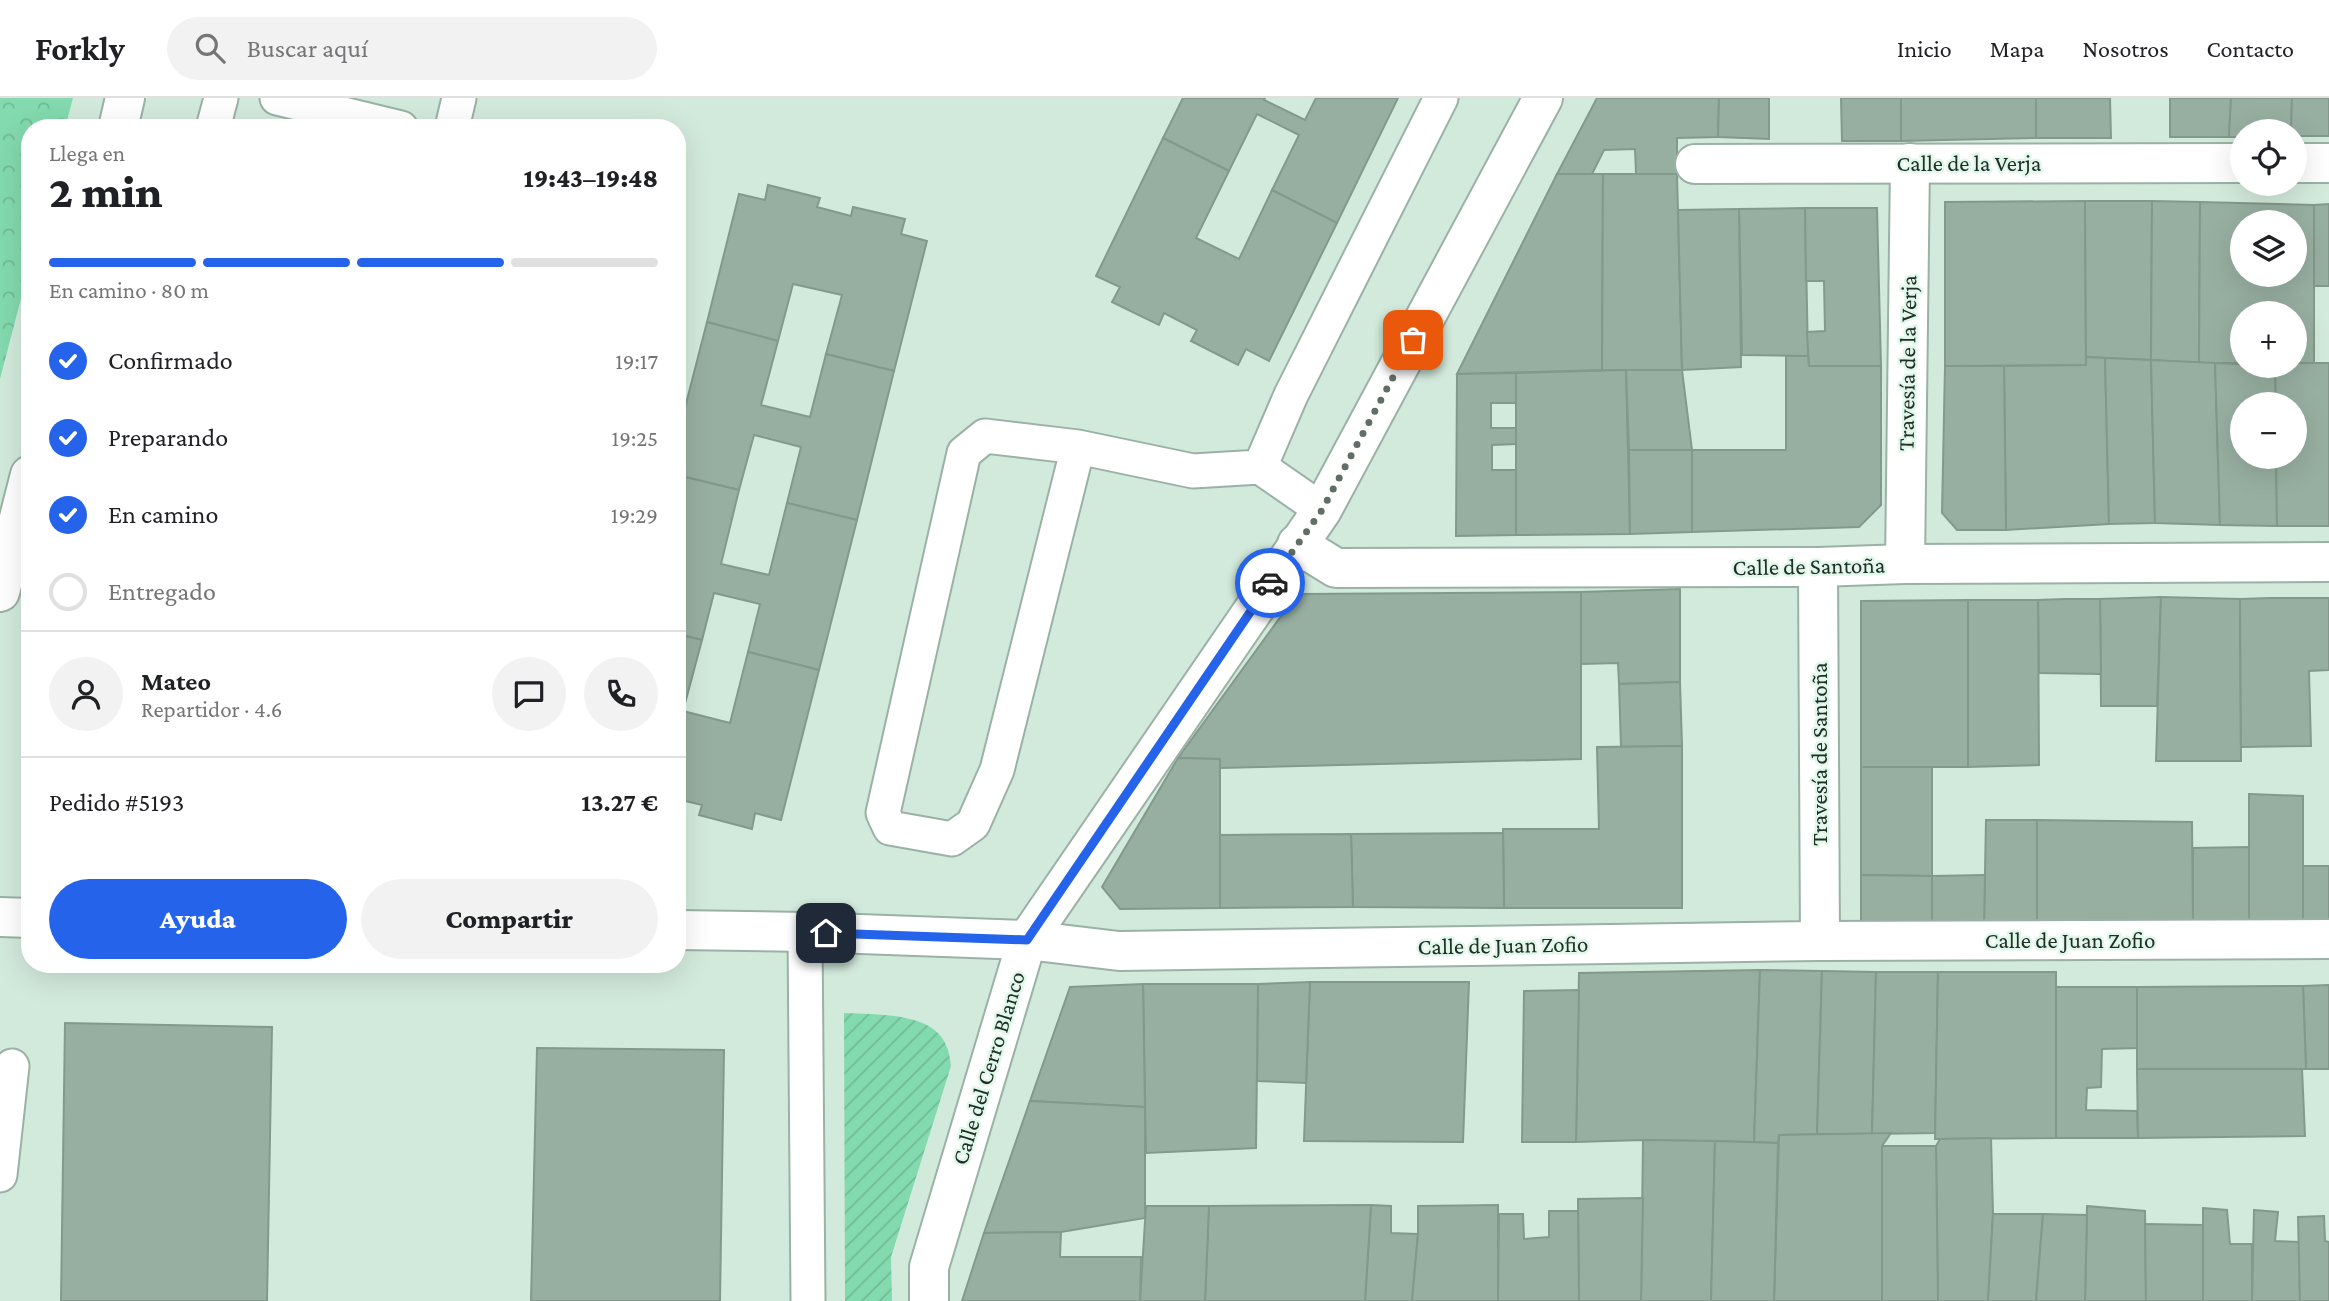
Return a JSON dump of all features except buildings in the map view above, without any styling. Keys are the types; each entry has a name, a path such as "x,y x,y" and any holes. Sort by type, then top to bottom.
{"street":[{"path":"120,119 125,98"},
{"name":"Calle del Cerro Blanco","path":"929,1301 929,1266 1027,940 1322,510 1543,98"},
{"name":"Travesía de la Verja","path":"1905,564 1910,163"},
{"name":"Calle de la Verja","path":"1695,164 2230,163"},
{"path":"2307,163 2329,163"},
{"path":"0,592 21,510"},
{"name":"Calle de Santoña","path":"1297,544 1336,568 2329,562"},
{"name":"Travesía de Santoña","path":"1818,567 1820,941"},
{"path":"0,917 21,918"},
{"name":"Calle de Juan Zofio","path":"686,930 1027,940 1119,951 1820,941 2329,939"}],"lane":[{"path":"215,119 221,98"},
{"path":"277,98 364,119"},
{"path":"454,119 459,98"},
{"path":"1260,467 1291,395 1441,98"},
{"path":"1078,447 997,770 973,824 952,839 890,828 883,813 964,453 985,436 1078,447 1193,471 1260,467 1322,510"},
{"path":"805,932 808,1301"},
{"path":"0,1175 12,1066"}],"green space":[{"path":"0,98 73,98 67,119 21,119 21,298 0,379"},
{"path":"844,1013 886,1015 915,1020 939,1034 950,1058 951,1066 891,1257 892,1301 845,1301"}],"way so far":[{"path":"1270,583 1322,510 1413,340"}],"route":[{"path":"826,933 1027,940 1270,583"}]}
